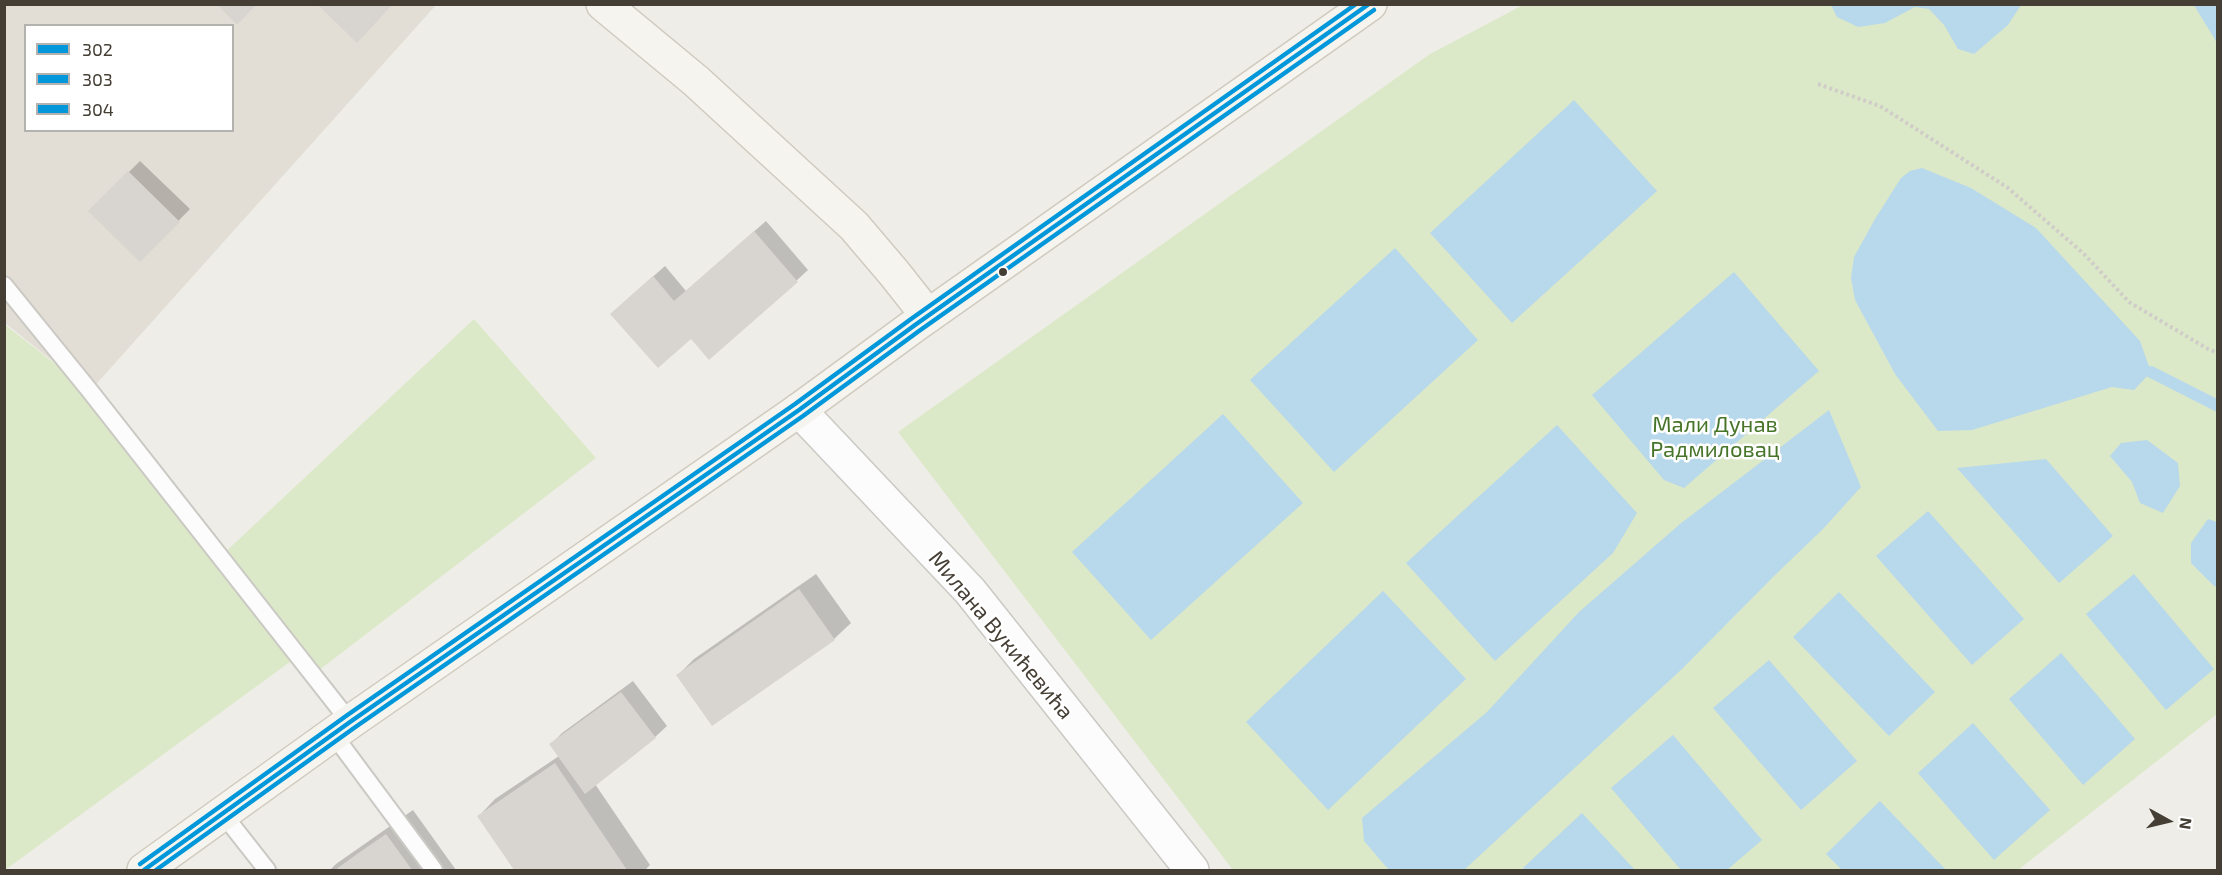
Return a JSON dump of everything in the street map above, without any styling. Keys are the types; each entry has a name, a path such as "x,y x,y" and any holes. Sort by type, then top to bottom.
{"main road":[{"path":"603,4 696,81 854,226 894,273 921,321"},
{"path":"144,870 178,858 224,814 341,728 799,410 921,321 1370,4"}],"street":[{"name":"Милана Вукићевића","path":"799,410 970,591 1192,870"}],"lane":[{"path":"4,285 90,391 341,728 434,870"},
{"path":"224,814 267,870"}],"path":[{"path":"1818,84 1880,106 2008,188 2084,254 2129,302 2217,353"}],"shaded area":[{"path":"4,5 436,5 90,391 5,323"}],"green space":[{"name":"Мали Дунав Радмиловац","path":"1523,5 2217,5 2217,714 2018,870 1233,870 898,432 1430,54"},
{"path":"474,319 596,458 314,674 298,656 5,870 4,324 90,391 220,557"}],"water":[{"path":"1831,5 2021,5 2008,25 1974,54 1958,49 1944,25 1929,9 1915,7 1885,23 1858,27 1837,17"},
{"path":"2194,5 2217,5 2217,43"},
{"path":"1574,100 1657,191 1512,323 1430,233"},
{"path":"1922,168 1971,188 2036,228 2140,341 2151,372 2134,390 2112,387 1972,430 1938,431 1895,374 1855,300 1851,278 1854,257 1901,178 1910,171"},
{"path":"1395,248 1478,340 1334,472 1250,380"},
{"path":"1734,272 1819,371 1684,488 1664,480 1592,395"},
{"path":"1829,410 1861,487 1823,529 1682,669 1464,870 1389,870 1364,841 1362,818 1487,712 1579,612 1680,524"},
{"path":"1223,414 1303,503 1151,640 1072,552"},
{"path":"1557,425 1637,513 1613,553 1495,661 1406,563"},
{"path":"2147,440 2178,463 2180,486 2163,513 2140,503 2132,482 2110,456 2121,443"},
{"path":"2046,459 2113,536 2059,583 1957,468"},
{"path":"1928,511 2024,619 1972,665 1876,556"},
{"path":"2208,519 2217,522 2217,587 2191,563 2191,543"},
{"path":"2134,574 2214,669 2166,710 2086,614"},
{"path":"1383,591 1466,679 1328,810 1246,722"},
{"path":"1839,592 1935,692 1889,736 1793,637"},
{"path":"2061,653 2135,739 2083,785 2009,699"},
{"path":"1769,660 1857,761 1801,810 1713,708"},
{"path":"1973,723 2050,810 1994,860 1918,773"},
{"path":"1673,735 1762,840 1727,870 1681,870 1611,788"},
{"path":"1880,801 1946,870 1842,870 1826,854"},
{"path":"1582,813 1635,870 1525,870 1523,868"}],"building":[{"path":"217,4 257,4 237,25"},
{"path":"317,4 393,4 357,43"},
{"path":"128,171 180,222 140,262 88,211"},
{"path":"754,231 798,282 709,360 691,339 658,368 610,314 653,276 674,301"},
{"path":"799,589 835,640 712,726 676,675"},
{"path":"621,692 656,738 585,794 549,744"},
{"path":"555,763 627,870 514,870 477,816"},
{"path":"386,834 412,870 335,870 360,852"}],"waterway":[{"path":"2151,372 2218,406"}],"transit line":[{"name":"304","path":"140,864 346,716 795,404 911,319 1356,4"},
{"name":"302","path":"144,870 350,722 799,410 915,325 1369,4"},
{"name":"303","path":"156,870 354,728 803,416 919,331 1374,10"}]}
